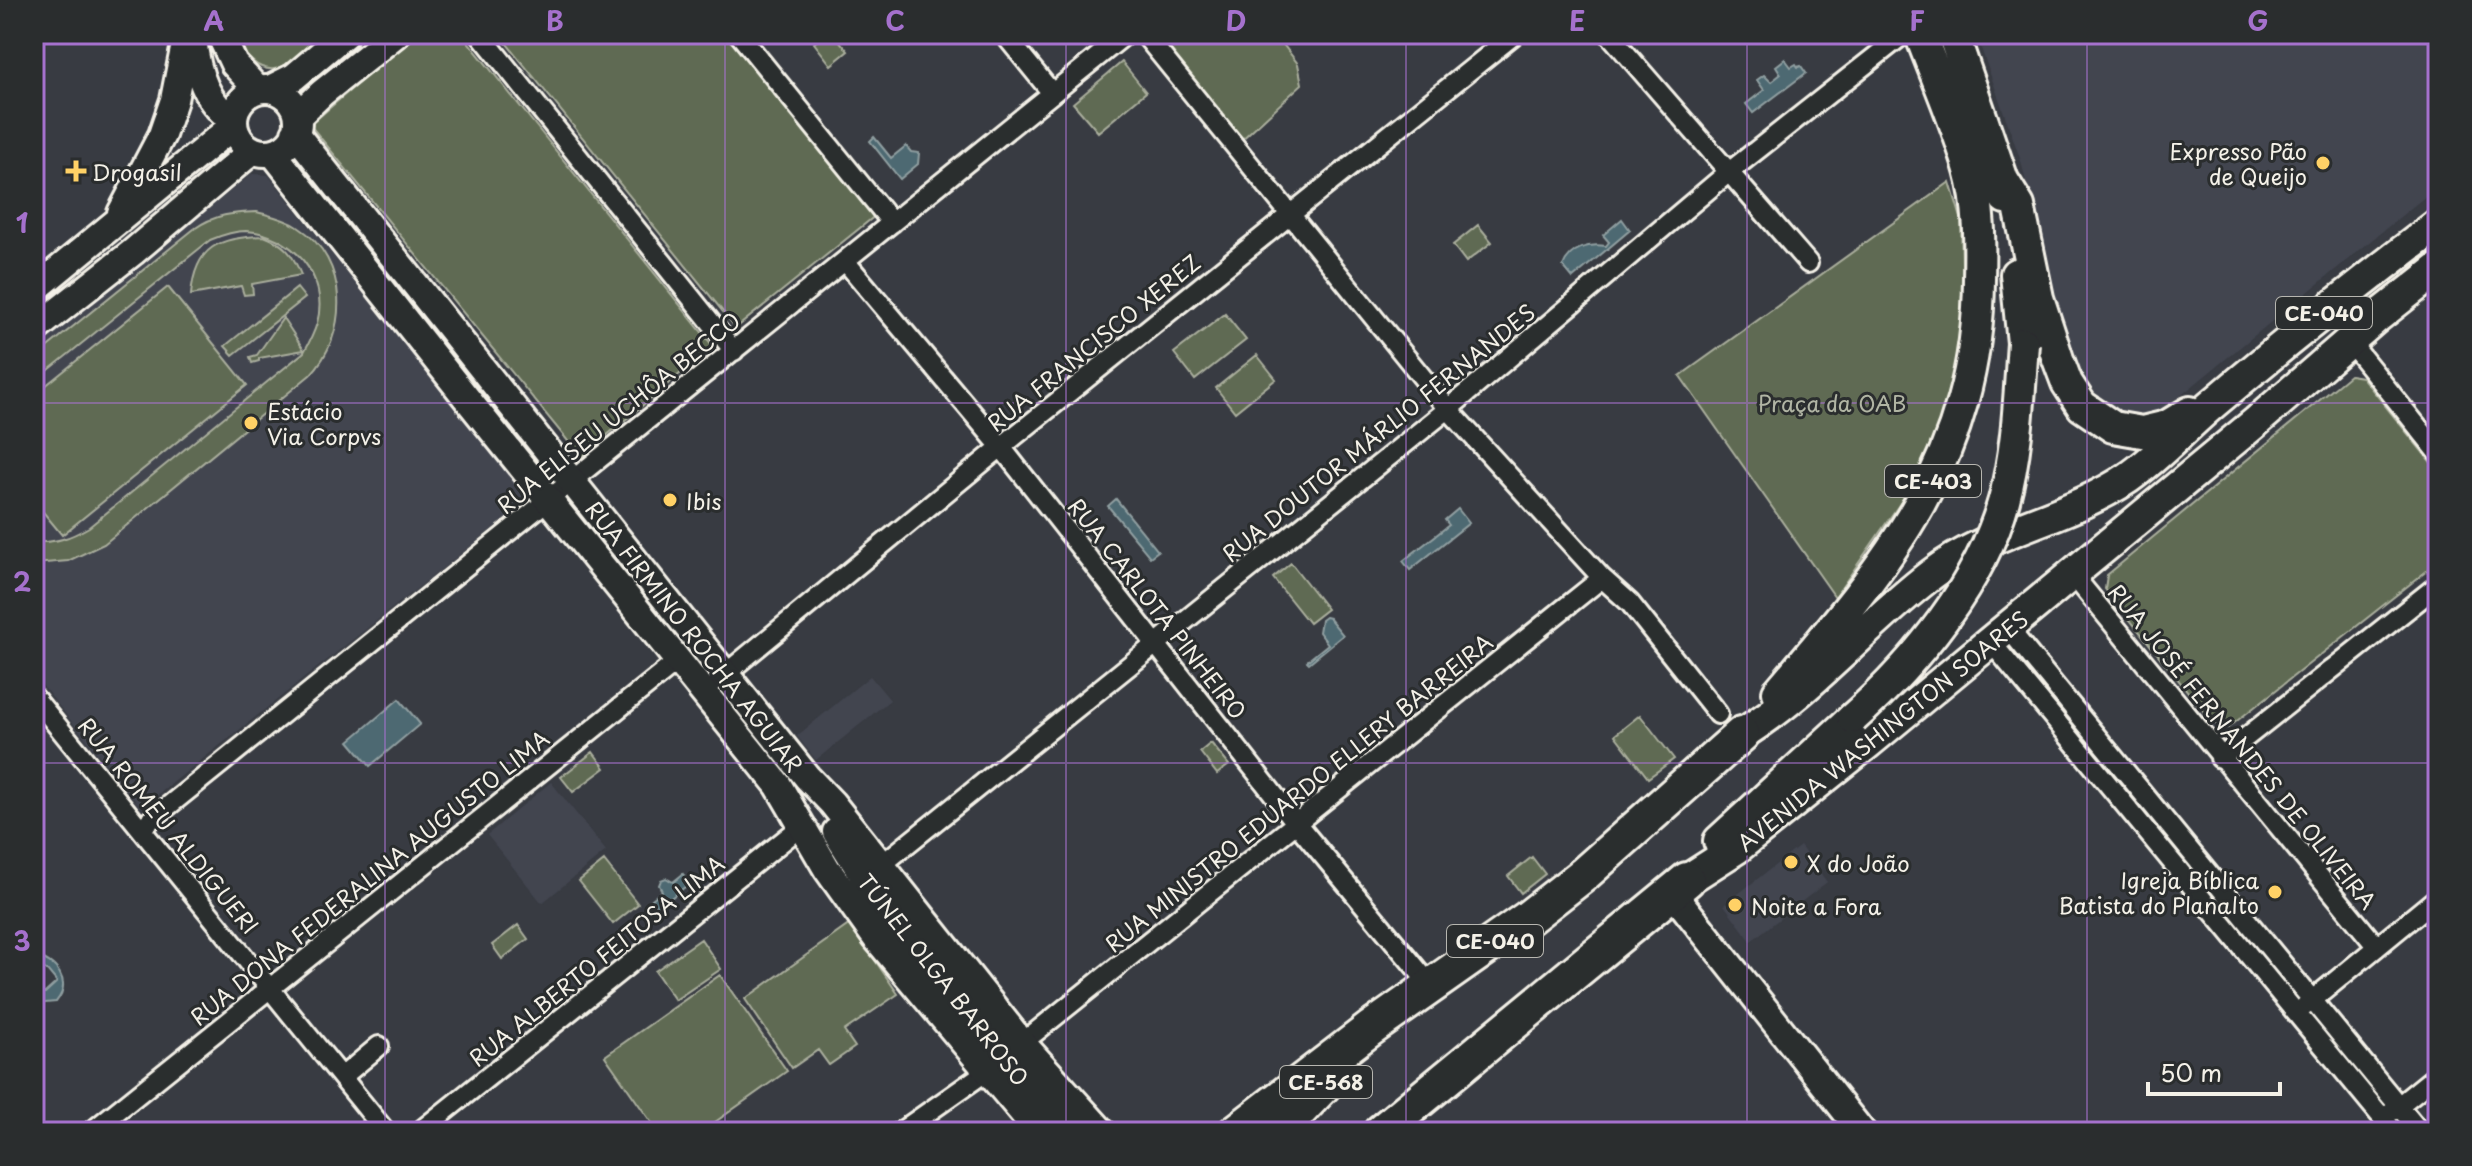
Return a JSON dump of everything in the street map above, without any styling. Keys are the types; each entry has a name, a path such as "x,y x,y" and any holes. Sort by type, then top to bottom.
{"highway":[{"name":"CE-040","path":"1236,1132 1370,1029 1528,918 1583,875 1730,724"},
{"name":"AVENIDA WASHINGTON SOARES","path":"1381,1132 1680,886"},
{"name":"CE-568","path":"1279,1132 1370,1029"}],"main road":[{"name":"CE-403","path":"1730,724 1817,647 1882,563 1940,468 1963,403 1979,300 1977,212 1970,172 1920,34"},
{"name":"AVENIDA WASHINGTON SOARES","path":"1680,886 1726,832 1905,668 1958,597 1992,533 2003,503 2016,446 2023,343 2020,301 2003,180 1953,34"},
{"path":"2003,180 2019,206 2038,298 2058,359 2067,383 2082,406 2113,427 2142,432 2167,426 2192,410 2212,404"},
{"name":"CE-040","path":"1730,724 1769,717 1821,675 1933,574 2003,534 2114,487 2161,452 2212,404 2438,224"},
{"name":"CE-040","path":"2073,575 2438,269"},
{"path":"2354,289 2376,318"},
{"name":"AVENIDA WASHINGTON SOARES","path":"1680,886 1737,848 2073,575"}],"street":[{"path":"190,34 195,61 207,91 223,114 234,122 241,142 263,152"},
{"path":"111,229 162,135 190,34"},
{"path":"220,34 234,64 264,89 288,98 297,125"},
{"path":"34,290 111,229 234,122 241,100 294,77 345,34"},
{"path":"34,330 263,152 286,146 297,125 322,93 396,34"},
{"path":"480,34 734,351"},
{"path":"739,34 892,223"},
{"path":"1004,34 1052,93"},
{"name":"RUA ELISEU UCHÔA BECCO","path":"141,828 1126,34"},
{"path":"1144,34 1448,409 1602,578 1630,603 1730,724"},
{"name":"RUA FRANCISCO XEREZ","path":"704,692 1001,447 1515,34"},
{"path":"1609,34 1808,263"},
{"name":"RUA DOUTOR MÁRLIO FERNANDES","path":"880,866 1448,409 1729,172 1904,34"},
{"name":"RUA FIRMINO ROCHA AGUIAR","path":"297,125 572,481 807,777 832,803 1022,1043 1102,1132"},
{"name":"RUA FIRMINO ROCHA AGUIAR","path":"263,152 549,497 778,785 827,869 876,938 1039,1132"},
{"name":"RUA CARLOTA PINHEIRO","path":"845,261 1001,447 1297,824 1431,986"},
{"path":"2349,341 2438,452"},
{"name":"RUA JOSÉ FERNANDES DE OLIVEIRA","path":"2073,575 2377,947"},
{"name":"RUA MINISTRO EDUARDO ELLERY BARREIRA","path":"1022,1043 1602,578"},
{"path":"2220,758 2438,585"},
{"path":"1999,635 2312,1000 2420,1132"},
{"path":"1999,635 2296,1013 2388,1125 2398,1106 2438,1074"},
{"name":"RUA DONA FEDERALINA AUGUSTO LIMA","path":"91,1132 679,660"},
{"name":"RUA ROMEU ALDIGUERI","path":"34,697 386,1132"},
{"name":"TÚNEL OLGA BARROSO","path":"807,777 838,837 883,907 1020,1078 1069,1132"},
{"name":"RUA ALBERTO FEITOSA LIMA","path":"419,1132 803,825"},
{"path":"1680,886 1862,1132"},
{"path":"2296,1013 2438,897"},
{"path":"342,1077 379,1046"},
{"path":"900,1132 987,1071"}],"shaded area":[{"path":"1976,34 2435,34 2438,38 2438,186 2163,410 2137,417 2113,411 2095,398 2086,384 2054,295 2021,161"},
{"name":"Estácio Via Corpvs","path":"252,174 268,175 526,496 526,502 141,808 34,675 34,350"},
{"path":"870,676 890,700 816,760 797,736"},
{"path":"551,782 606,851 542,903 487,835"},
{"path":"1800,846 1827,882 1751,941 1724,905"}],"green space":[{"path":"236,34 323,34 293,61 274,69 252,61 242,49"},
{"path":"415,34 462,34 713,346 581,457 310,125"},
{"path":"499,34 727,34 876,215 736,328"},
{"path":"825,34 834,34 848,51 831,65 814,43"},
{"path":"1150,34 1275,34 1298,64 1302,84 1238,143"},
{"path":"1122,62 1146,92 1098,132 1073,103"},
{"name":"Praça da OAB","path":"1950,182 1961,218 1963,311 1952,385 1940,430 1912,486 1835,597 1680,376"},
{"path":"257,212 298,227 315,241 327,258 335,278 338,298 332,340 323,359 310,375 104,544 68,561 34,564 34,542 63,539 89,527 304,352 316,327 320,306 312,274 292,249 278,240 241,231 210,240 34,382 34,358 194,229 224,215"},
{"path":"1478,225 1492,242 1466,262 1453,245"},
{"path":"264,236 287,251 301,275 252,284 253,294 244,295 241,286 191,295 198,265 212,248 234,239"},
{"path":"168,287 247,385 62,535 34,501 34,395"},
{"path":"297,288 305,298 233,355 225,346"},
{"path":"1225,314 1246,340 1195,380 1174,353"},
{"path":"283,318 304,350 259,358 259,361 252,363 250,357 257,355"},
{"path":"1257,355 1276,379 1235,412 1216,388"},
{"path":"2350,375 2362,377 2438,471 2438,562 2228,728 2213,723 2105,589 2107,575"},
{"path":"1291,563 1327,609 1309,623 1273,578"},
{"path":"1640,715 1674,759 1648,778 1615,735"},
{"path":"1211,743 1229,765 1217,774 1200,752"},
{"path":"593,752 605,768 573,792 561,777"},
{"path":"1532,857 1545,874 1521,893 1508,876"},
{"path":"604,861 638,904 613,924 579,881"},
{"path":"850,924 898,994 844,1031 855,1047 829,1065 818,1050 792,1068 745,999"},
{"path":"518,925 528,939 502,959 492,945"},
{"path":"701,939 721,969 675,1000 655,971"},
{"path":"720,975 787,1071 701,1132 658,1132 605,1056"}],"water":[{"path":"1785,59 1791,67 1796,64 1801,66 1806,73 1753,113 1746,104 1764,90 1757,80 1764,75 1771,82 1781,74 1776,66"},
{"path":"874,137 891,158 906,146 911,152 919,153 918,164 900,179 870,141"},
{"path":"1622,219 1630,230 1573,278 1563,266 1570,255 1587,246 1606,246 1609,242 1603,235"},
{"path":"1116,499 1158,551 1150,557 1108,506"},
{"path":"1458,509 1469,523 1410,570 1403,561 1449,525 1445,520"},
{"path":"1325,617 1343,635 1309,663 1307,661 1328,644 1319,632 1321,620"},
{"path":"399,699 420,724 370,766 349,741"},
{"path":"683,874 690,883 658,908 652,899 662,891 659,885 661,880 666,878 673,882"},
{"path":"34,956 49,962 60,973 63,987 56,1002 34,1004 34,990 45,993 57,982 48,971 34,963"}],"place":[{"name":"Expresso Pão de Queijo","path":"2323,163"},
{"name":"Drogasil","path":"76,171"},
{"name":"Estácio Via Corpvs","path":"251,423"},
{"name":"Ibis","path":"670,500"},
{"name":"X do João","path":"1791,862"},
{"name":"Igreja Bíblica Batista do Planalto","path":"2275,892"},
{"name":"Noite a Fora","path":"1735,905"}]}
